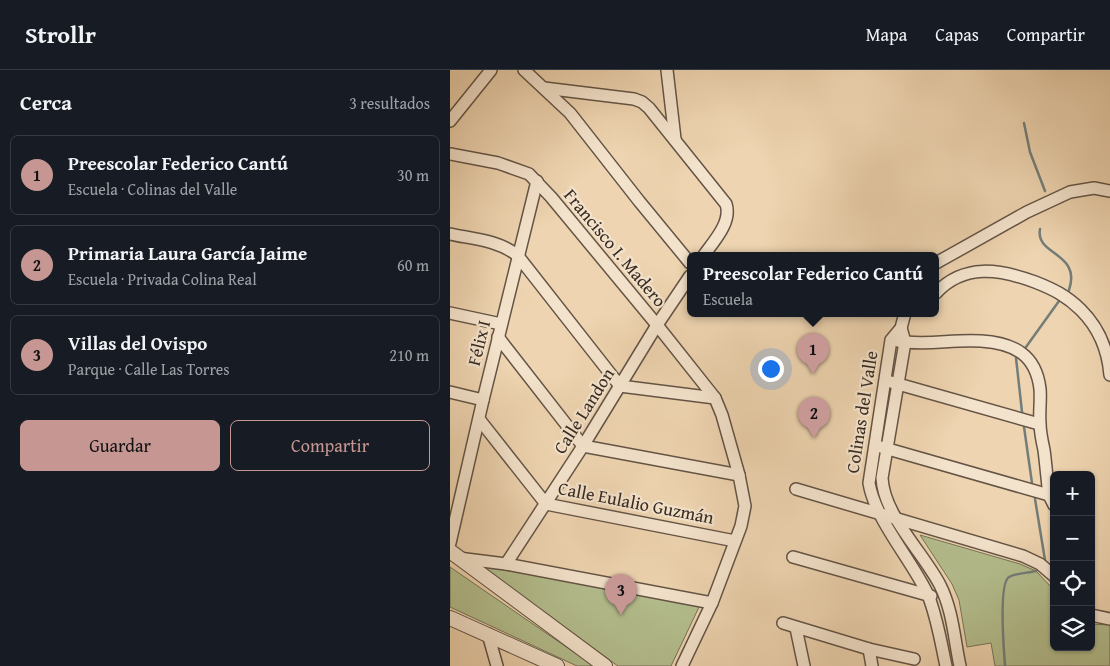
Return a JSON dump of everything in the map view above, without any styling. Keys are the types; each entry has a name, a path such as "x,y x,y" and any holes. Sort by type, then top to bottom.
{"street":[{"path":"450,121 491,70"},
{"path":"524,70 570,113 687,259"},
{"path":"667,70 675,139"},
{"path":"544,88 634,99 642,102 649,108 724,201 727,208 727,220 706,252"},
{"name":"Francisco I. Madero","path":"450,154 481,159 519,169 537,181 657,325 714,398 722,415 739,475 745,506 741,526 712,603 682,666"},
{"name":"Félix I","path":"450,543 537,181"},
{"path":"939,261 1027,212 1070,192 1094,188 1110,192"},
{"path":"450,234 504,246 518,256 620,386 714,398"},
{"path":"939,290 963,275 989,270 1011,274 1055,290 1069,298 1082,311 1097,331 1106,351 1110,375"},
{"name":"Calle Landon","path":"506,564 687,280"},
{"path":"450,313 502,324"},
{"path":"901,328 905,317"},
{"name":"Colinas del Valle","path":"901,328 891,340 869,483 880,513 928,595 946,666"},
{"name":"Colinas del Valle","path":"901,328 905,342 882,478 883,485 885,494 897,518 928,564 946,599 951,613 960,666"},
{"path":"498,337 583,446 739,475"},
{"path":"891,340 905,342 981,341 1001,343 1018,350 1032,364 1038,377 1040,424 1050,493"},
{"path":"884,380 1040,424"},
{"path":"450,392 483,400"},
{"name":"Calle Eulalio Guzmán","path":"480,419 546,504 735,541"},
{"path":"874,445 1050,500"},
{"path":"796,489 1023,556 1040,564 1050,573"},
{"path":"453,554 712,603"},
{"path":"453,554 605,666"},
{"path":"793,557 946,599"},
{"path":"1095,616 1110,619"},
{"path":"450,618 557,666"},
{"path":"783,623 914,660"},
{"path":"796,628 804,666"},
{"path":"488,634 497,666"},
{"path":"869,648 872,666"}],"green space":[{"path":"920,535 1020,564 1036,571 1050,586 1050,651 1095,651 1095,624 1110,625 1110,666 995,666 991,643 967,647 959,600 952,584"},
{"path":"476,562 700,605 671,666 618,666"},
{"path":"450,567 594,666 577,666 450,607"}],"waterway":[{"path":"1024,123 1030,152 1045,191"},
{"path":"1040,229 1040,238 1044,245 1064,261 1069,268 1071,278 1069,290"},
{"path":"1026,347 1059,301"},
{"path":"1016,358 1022,412"},
{"path":"1024,427 1032,483"},
{"path":"1035,499 1045,560"},
{"path":"1005,666 1002,618 1006,582 1009,577 1036,571"}],"place":[{"name":"Preescolar Federico Cantú","path":"813,374"},
{"name":"Primaria Laura García Jaime","path":"814,438"},
{"name":"Villas del Ovispo","path":"621,615"}]}
